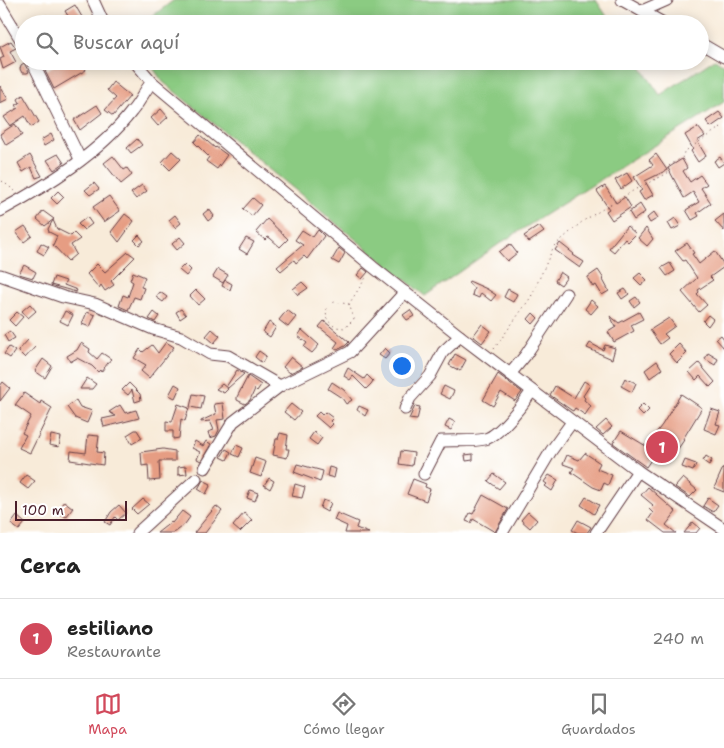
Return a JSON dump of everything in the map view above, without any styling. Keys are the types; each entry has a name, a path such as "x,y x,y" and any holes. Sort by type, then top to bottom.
{"street":[{"path":"93,0 100,15"},
{"path":"622,0 649,15"},
{"path":"642,11 667,0"},
{"path":"0,5 15,30"},
{"path":"709,48 724,57"},
{"path":"36,70 80,160"},
{"path":"142,70 152,82 373,267 460,336 638,472 724,529"},
{"path":"0,211 37,191 97,148 132,111 152,82"},
{"path":"0,275 63,297 95,304 153,329 181,337 210,354 228,356 280,386"},
{"path":"205,468 232,422 280,386 350,352 406,292"},
{"path":"510,374 525,356 566,294"},
{"path":"405,409 410,398 430,376 443,352 460,336"},
{"path":"424,474 441,441 487,439 514,416 532,391"},
{"path":"502,533 551,451 572,422"},
{"path":"596,533 638,472"},
{"path":"137,533 196,479"}],"path":[{"path":"488,357 531,297 554,246 584,221 636,189 669,172 667,167 682,157 684,152 724,126"},
{"path":"349,304 373,267"},
{"path":"334,302 349,304 354,319 345,328 335,327 327,320 326,310 334,302"}],"green space":[{"path":"174,0 596,0 606,15 154,15"},
{"path":"715,59 724,65 724,102 502,242 425,296 163,82 154,70 643,70 660,95 698,70 709,70 709,63"}],"building":[{"path":"75,5 81,15 67,15 65,11"},
{"path":"11,41 15,47 10,51 15,63 3,69 0,59 4,57 0,47"},
{"path":"20,70 28,70 29,72 27,73 22,73"},
{"path":"47,70 86,70 54,89 45,71"},
{"path":"113,82 130,96 113,116 105,110 116,98 107,90"},
{"path":"0,86 8,99 0,103"},
{"path":"23,95 39,122 31,127 25,116 10,126 4,117 18,108 16,105 20,103 18,99"},
{"path":"97,105 102,113 80,130 74,120"},
{"path":"161,109 168,117 158,126 151,118"},
{"path":"719,112 724,118 711,127 706,121"},
{"path":"15,124 22,135 6,145 0,134"},
{"path":"698,127 705,136 697,141 706,156 698,162 691,151 693,149 685,135"},
{"path":"51,134 54,140 44,146 41,140"},
{"path":"200,135 215,148 227,155 217,169 206,161 209,157 194,142"},
{"path":"137,139 142,145 131,153 127,148"},
{"path":"172,151 181,159 170,170 162,162"},
{"path":"58,154 64,163 54,170 47,160"},
{"path":"656,154 667,170 645,181 653,195 644,200 639,192 642,190 634,177 653,165 649,160"},
{"path":"30,155 42,176 36,178 31,167 23,172 18,163"},
{"path":"113,156 124,170 127,168 132,175 121,184 104,163"},
{"path":"720,157 724,163 718,167 714,161"},
{"path":"682,159 687,168 683,171 690,182 700,175 707,184 701,188 711,203 697,213 699,216 692,220 686,210 699,202 693,192 684,198 668,168"},
{"path":"627,173 632,181 621,189 615,180"},
{"path":"94,183 99,189 90,195 85,190"},
{"path":"142,185 147,191 136,199 131,193"},
{"path":"605,186 616,203 625,197 631,207 612,220 606,211 609,209 597,191"},
{"path":"58,191 64,197 57,204 51,198"},
{"path":"109,196 120,211 104,222 93,207"},
{"path":"253,198 261,205 252,216 243,209"},
{"path":"640,204 645,212 634,220 629,212"},
{"path":"209,209 214,216 208,221 203,214"},
{"path":"43,211 54,219 45,226 37,219"},
{"path":"654,212 658,218 650,223 647,218"},
{"path":"125,214 134,221 119,242 111,232"},
{"path":"724,214 724,231 715,221"},
{"path":"175,215 181,223 175,228 169,220"},
{"path":"87,217 92,224 84,230 78,224"},
{"path":"675,218 680,226 672,230 668,223"},
{"path":"267,219 288,239 280,247 270,238 268,237 265,240 256,232"},
{"path":"53,220 57,229 71,236 74,233 80,239 71,245 76,254 68,261 53,245 57,236 49,232 48,229"},
{"path":"25,226 32,236 24,242 16,232"},
{"path":"539,226 544,232 529,242 524,236"},
{"path":"627,226 636,234 628,242 625,239 614,252 609,248"},
{"path":"646,228 653,239 647,246 638,238"},
{"path":"302,230 313,237 318,230 324,236 307,259 304,256 296,263 294,260 281,271 277,267 303,245 295,240"},
{"path":"139,235 144,241 139,245 134,240"},
{"path":"180,237 185,243 177,250 172,244"},
{"path":"246,238 254,242 247,254 239,249"},
{"path":"41,243 49,247 44,255 37,251"},
{"path":"560,243 584,262 580,268 555,250"},
{"path":"687,243 699,264 715,251 724,265 724,267 710,277 713,280 698,290 697,294 707,305 699,312 682,292 697,278 685,260 683,261 675,251"},
{"path":"510,244 517,253 507,261 499,252"},
{"path":"339,248 345,253 339,264 332,260"},
{"path":"128,252 135,257 111,281 114,285 105,291 101,285 99,288 87,274 97,264 105,272"},
{"path":"670,263 675,271 667,276 661,268"},
{"path":"185,264 191,270 186,276 179,270"},
{"path":"24,265 36,272 33,278 19,274"},
{"path":"363,268 368,272 362,279 357,275"},
{"path":"218,269 228,275 223,283 213,277"},
{"path":"598,270 609,291 602,295 596,285 593,287 588,279"},
{"path":"133,272 145,277 141,287 144,288 140,299 134,297 128,310 119,306 123,295 128,297 133,282 130,280"},
{"path":"560,272 567,277 561,285 555,281"},
{"path":"640,273 647,280 641,285 634,278"},
{"path":"54,277 66,281 64,285 77,290 76,292 51,285"},
{"path":"225,280 232,284 230,290 222,286"},
{"path":"469,281 496,295 491,301 481,293 479,298 472,295 474,288 468,283"},
{"path":"302,282 308,288 298,295 293,289"},
{"path":"508,289 517,294 513,302 504,297"},
{"path":"625,289 629,294 622,299 618,293"},
{"path":"196,290 205,299 198,305 190,296"},
{"path":"160,292 167,297 163,302 156,297"},
{"path":"636,297 640,302 634,307 630,301"},
{"path":"591,300 598,306 591,314 585,309"},
{"path":"30,304 36,311 28,318 22,311"},
{"path":"181,309 186,315 180,319 176,312"},
{"path":"287,310 296,317 288,327 279,320"},
{"path":"410,310 414,316 407,320 403,315"},
{"path":"65,311 73,315 68,325 60,321"},
{"path":"17,312 23,317 15,326 9,320"},
{"path":"87,312 95,315 90,327 82,324"},
{"path":"154,312 159,316 155,322 149,319"},
{"path":"639,312 643,319 631,325 634,331 614,342 608,332 616,327 610,316 619,323"},
{"path":"533,313 538,318 533,324 528,319"},
{"path":"708,315 713,319 708,326 703,321"},
{"path":"669,318 675,326 664,334 668,338 660,344 650,330"},
{"path":"324,321 349,342 345,346 337,350 334,348 338,342 319,327"},
{"path":"269,322 276,327 270,337 263,332"},
{"path":"482,324 491,331 482,343 473,336"},
{"path":"212,329 220,336 214,343 206,336"},
{"path":"302,330 319,345 312,353 304,347 307,343 298,336"},
{"path":"10,331 15,338 8,342 4,335"},
{"path":"721,335 724,339 724,348 716,339"},
{"path":"28,340 35,347 25,358 19,350"},
{"path":"166,342 174,347 149,378 141,371 146,365 134,358 140,349 143,352 152,345 158,353"},
{"path":"81,343 90,349 89,352 97,359 102,353 111,359 101,372 100,370 98,372 92,366 77,358 70,362 67,356 77,350"},
{"path":"590,343 603,350 605,345 615,348 612,359 587,348"},
{"path":"679,344 687,353 677,363 669,354"},
{"path":"9,347 15,351 10,358 4,354"},
{"path":"385,348 390,353 385,359 379,355"},
{"path":"259,351 266,356 262,363 255,357"},
{"path":"708,353 718,359 715,365 705,359"},
{"path":"455,354 466,360 460,371 449,365"},
{"path":"291,357 303,367 290,373 283,367"},
{"path":"43,359 52,366 45,378 35,371"},
{"path":"657,361 662,369 650,378 645,370"},
{"path":"699,363 715,382 710,387 700,376 696,380 689,372"},
{"path":"348,368 364,379 367,375 373,381 366,389 353,376 350,380 344,376"},
{"path":"237,370 244,374 228,388 226,387"},
{"path":"498,374 522,392 515,401 501,392 493,406 483,400"},
{"path":"248,376 261,385 257,391 255,389 250,400 245,404 237,400 237,397"},
{"path":"87,378 96,384 92,389 80,389"},
{"path":"625,378 636,383 632,392 621,386"},
{"path":"584,381 590,385 583,396 584,400 591,406 585,415 575,408 573,411 571,410 550,395 555,386 574,398"},
{"path":"3,382 10,388 0,401 0,386"},
{"path":"332,382 344,390 352,400 346,404 342,398 328,389"},
{"path":"129,383 140,394 141,400 135,402 132,390 128,395 122,390"},
{"path":"175,384 180,387 175,398 169,395"},
{"path":"222,384 228,389 224,393 216,389"},
{"path":"444,386 454,391 450,399 440,394"},
{"path":"24,393 40,404 41,401 52,408 30,453 19,448 26,435 22,433 31,416 15,405"},
{"path":"193,394 204,396 201,409 190,407"},
{"path":"681,394 702,408 669,462 655,454 646,467 613,443 621,431 646,446 662,425"},
{"path":"76,400 80,407 92,411 87,423 75,418 67,407"},
{"path":"223,403 225,419 217,420 219,430 216,436 210,438 208,432 214,430 210,421 201,421 216,414 214,404"},
{"path":"178,404 189,408 185,421 181,419 179,438 173,439 173,431 166,431 166,421 172,422"},
{"path":"291,404 301,412 294,420 284,412"},
{"path":"643,404 649,410 643,416 637,410"},
{"path":"120,405 125,413 136,410 139,418 104,427 102,419 116,416 109,412"},
{"path":"359,406 368,410 365,416 357,410"},
{"path":"415,406 420,407 417,420 409,419"},
{"path":"711,409 720,412 716,424 720,425 716,434 704,429"},
{"path":"319,412 322,415 325,412 333,418 330,421 333,424 329,428 315,416"},
{"path":"449,419 455,422 451,430 445,427"},
{"path":"606,420 612,427 603,435 596,429"},
{"path":"137,430 142,438 132,444 127,435"},
{"path":"314,432 322,438 317,445 309,439"},
{"path":"280,433 288,435 286,449 289,449 287,458 273,455 276,439 278,439"},
{"path":"51,435 61,437 59,447 49,445"},
{"path":"88,435 99,436 97,452 104,453 103,465 70,460 71,451 86,453"},
{"path":"195,441 203,446 206,441 211,444 201,461 197,459 200,452 192,448"},
{"path":"236,445 243,448 239,457 232,454"},
{"path":"163,449 175,451 175,461 159,461 160,480 149,481 148,465 142,466 141,452"},
{"path":"226,449 231,452 227,460 221,457"},
{"path":"401,451 414,453 412,466 399,464"},
{"path":"585,453 600,463 597,469 612,475 608,485 604,483 601,490 593,487 571,472 574,468 563,464 567,455 579,460"},
{"path":"473,454 473,460 466,461 465,455"},
{"path":"706,456 712,460 709,465 703,461"},
{"path":"255,458 266,462 261,477 250,473"},
{"path":"685,460 696,464 693,471 682,467"},
{"path":"297,464 323,471 320,482 294,472"},
{"path":"186,466 187,474 178,475 178,467"},
{"path":"329,467 336,469 334,478 327,476"},
{"path":"724,468 724,492 714,488"},
{"path":"494,474 505,482 499,489 488,481"},
{"path":"26,475 35,481 28,489 20,483"},
{"path":"549,475 558,480 552,491 545,486 547,484 544,482"},
{"path":"269,478 274,481 270,489 264,485"},
{"path":"683,478 697,490 690,497 675,487"},
{"path":"413,479 426,484 425,487 430,489 426,501 407,494"},
{"path":"203,480 211,484 206,494 198,489"},
{"path":"295,484 305,487 302,498 292,496"},
{"path":"648,487 676,512 666,525 676,533 665,533 648,520 653,513 649,509 653,505 641,495"},
{"path":"250,490 258,493 255,501 247,498"},
{"path":"483,495 508,509 495,532 473,519 471,523 466,521 470,513 473,514"},
{"path":"586,497 599,505 594,514 581,505"},
{"path":"708,498 718,505 713,512 703,506"},
{"path":"143,499 149,504 137,514 132,509"},
{"path":"323,500 331,503 327,512 320,508"},
{"path":"64,501 73,508 66,517 57,511"},
{"path":"119,505 126,513 118,520 115,517 110,525 105,522 111,512"},
{"path":"216,506 222,511 205,533 194,533"},
{"path":"182,511 190,517 185,524 173,533 157,533 172,523"},
{"path":"528,512 537,520 530,528 521,520"},
{"path":"244,513 252,520 240,532 233,526"},
{"path":"337,513 358,522 356,528 369,533 345,533 347,526 334,520"},
{"path":"17,516 25,523 19,530 11,524"},
{"path":"578,520 591,527 587,533 578,533 572,530"},
{"path":"693,522 700,528 696,533 684,533"}],"place":[{"name":"estiliano","path":"662,447"}]}
